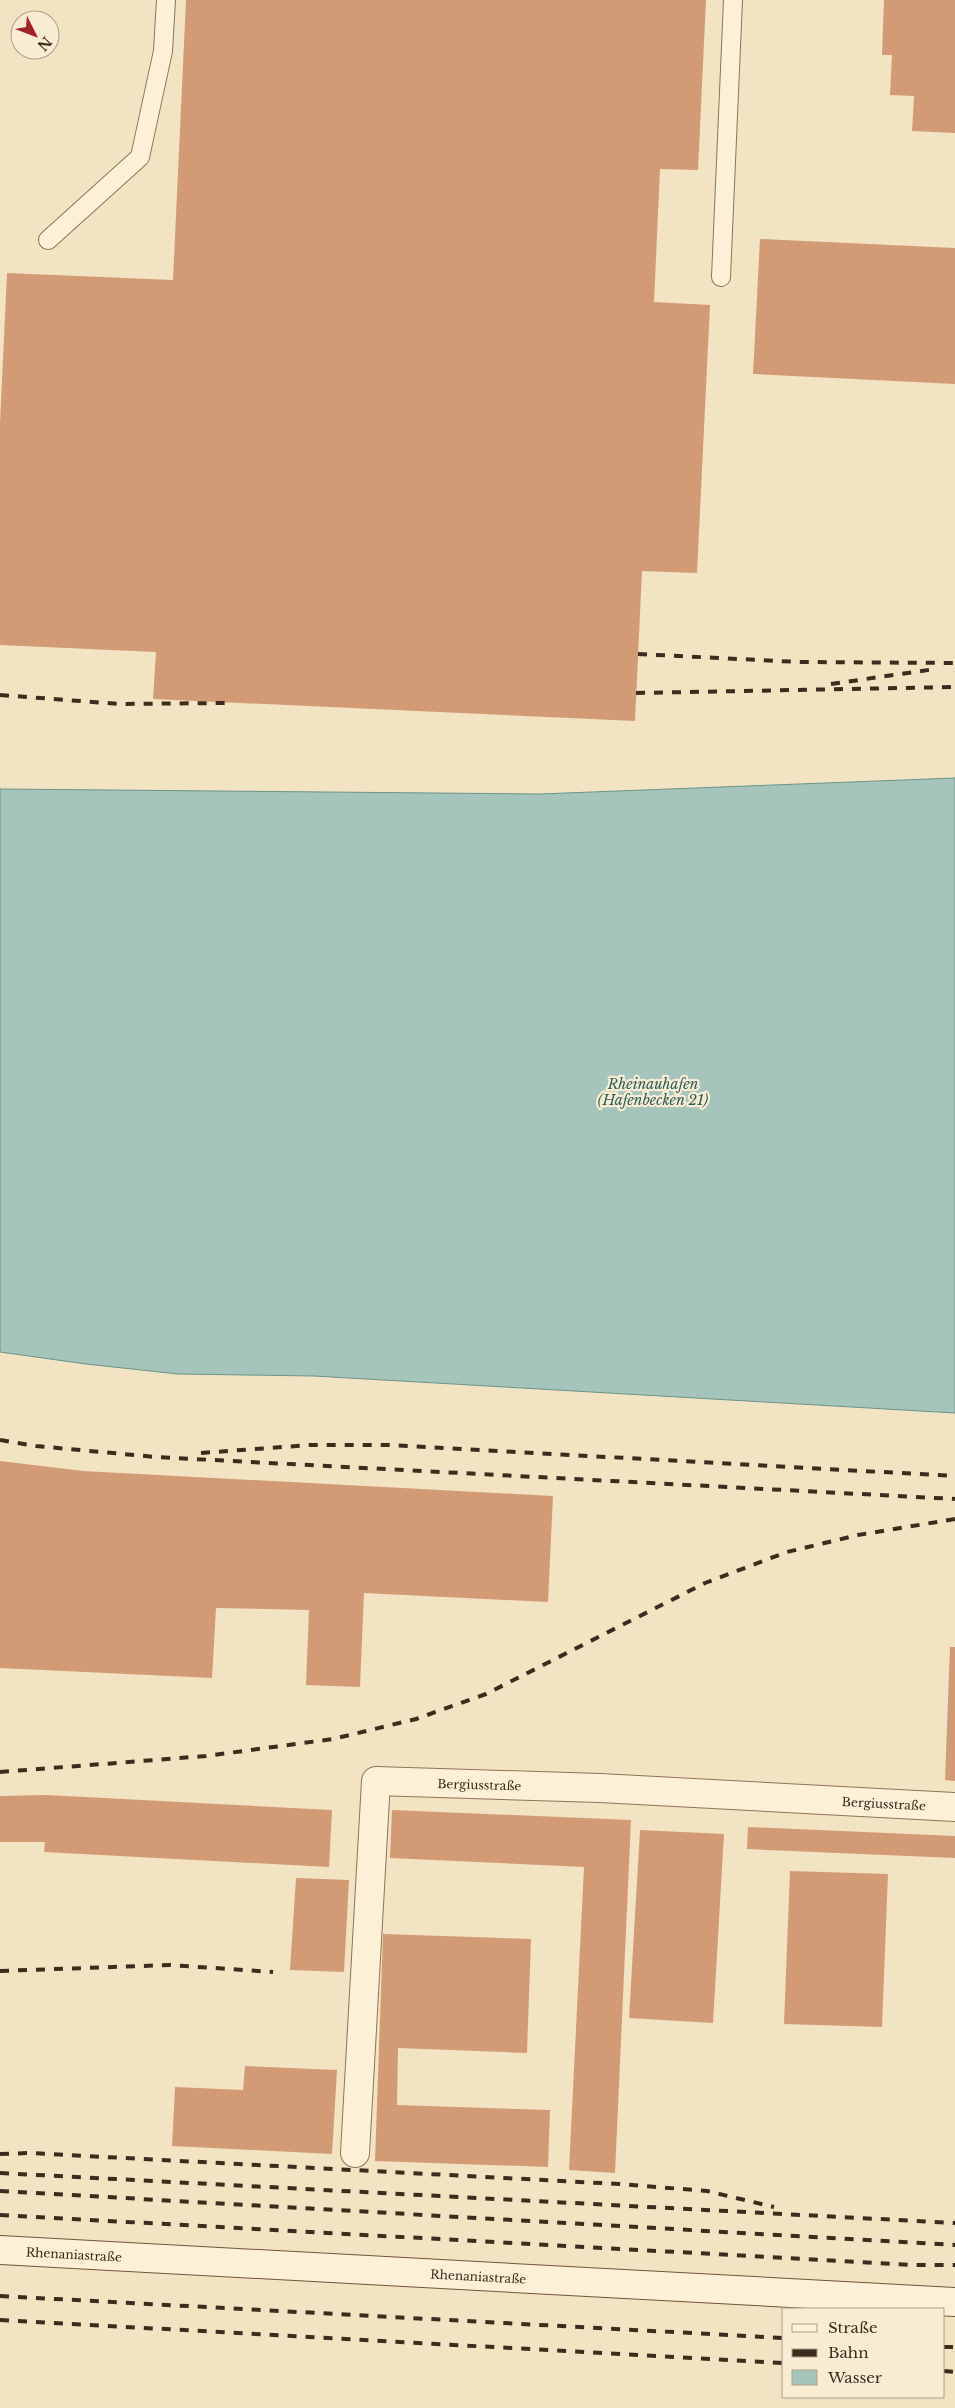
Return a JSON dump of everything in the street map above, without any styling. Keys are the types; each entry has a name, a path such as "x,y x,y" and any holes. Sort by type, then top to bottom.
{"street":[{"name":"Bergiusstraße","path":"355,2153 376,1781 600,1788 955,1807"},
{"name":"Rhenaniastraße","path":"0,2250 955,2302"}],"lane":[{"path":"48,240 140,157 163,51 166,0"},
{"path":"720,277 733,0"}],"water":[{"name":"Rheinauhafen (Hafenbecken 21)","path":"955,778 955,1413 314,1376 178,1374 0,1352 0,789 540,794"}],"building":[{"path":"186,0 706,0 698,170 660,169 654,302 710,305 697,573 642,571 635,721 153,699 156,652 0,645 0,423 7,273 173,280"},
{"path":"884,0 955,0 955,133 912,131 914,96 890,95 892,55 882,55"},
{"path":"760,239 955,248 955,384 753,374"},
{"path":"0,1461 83,1471 553,1496 548,1602 364,1593 360,1687 306,1685 309,1610 216,1608 212,1678 0,1668"},
{"path":"950,1647 955,1647 955,1781 945,1780"},
{"path":"47,1795 332,1810 329,1867 44,1852 45,1842 0,1842 0,1796"},
{"path":"392,1810 631,1820 615,2173 569,2170 584,1867 390,1858"},
{"path":"748,1827 955,1836 955,1858 747,1849"},
{"path":"640,1830 724,1834 713,2023 629,2018"},
{"path":"790,1871 888,1874 882,2027 784,2024"},
{"path":"296,1878 349,1880 344,1972 290,1970"},
{"path":"383,1934 531,1939 527,2053 398,2048 397,2105 550,2110 548,2167 375,2161"},
{"path":"245,2066 337,2070 332,2154 172,2146 175,2087 243,2090"}],"railway":[{"path":"638,654 799,662 955,663"},
{"path":"831,684 935,669"},
{"path":"636,693 955,687"},
{"path":"0,695 120,704 229,703"},
{"path":"0,1440 36,1446 156,1457 955,1499"},
{"path":"201,1453 310,1445 388,1445 955,1476"},
{"path":"0,1772 206,1756 333,1739 416,1719 486,1694 705,1583 787,1552 858,1535 955,1519"},
{"path":"0,1971 170,1965 273,1972"},
{"path":"0,2154 29,2153 619,2184 707,2191 774,2207"},
{"path":"0,2173 955,2223"},
{"path":"0,2191 955,2245"},
{"path":"0,2215 914,2265 955,2265"},
{"path":"0,2296 782,2338"},
{"path":"0,2320 782,2363"},
{"path":"945,2347 955,2347"},
{"path":"945,2371 955,2372"}]}
